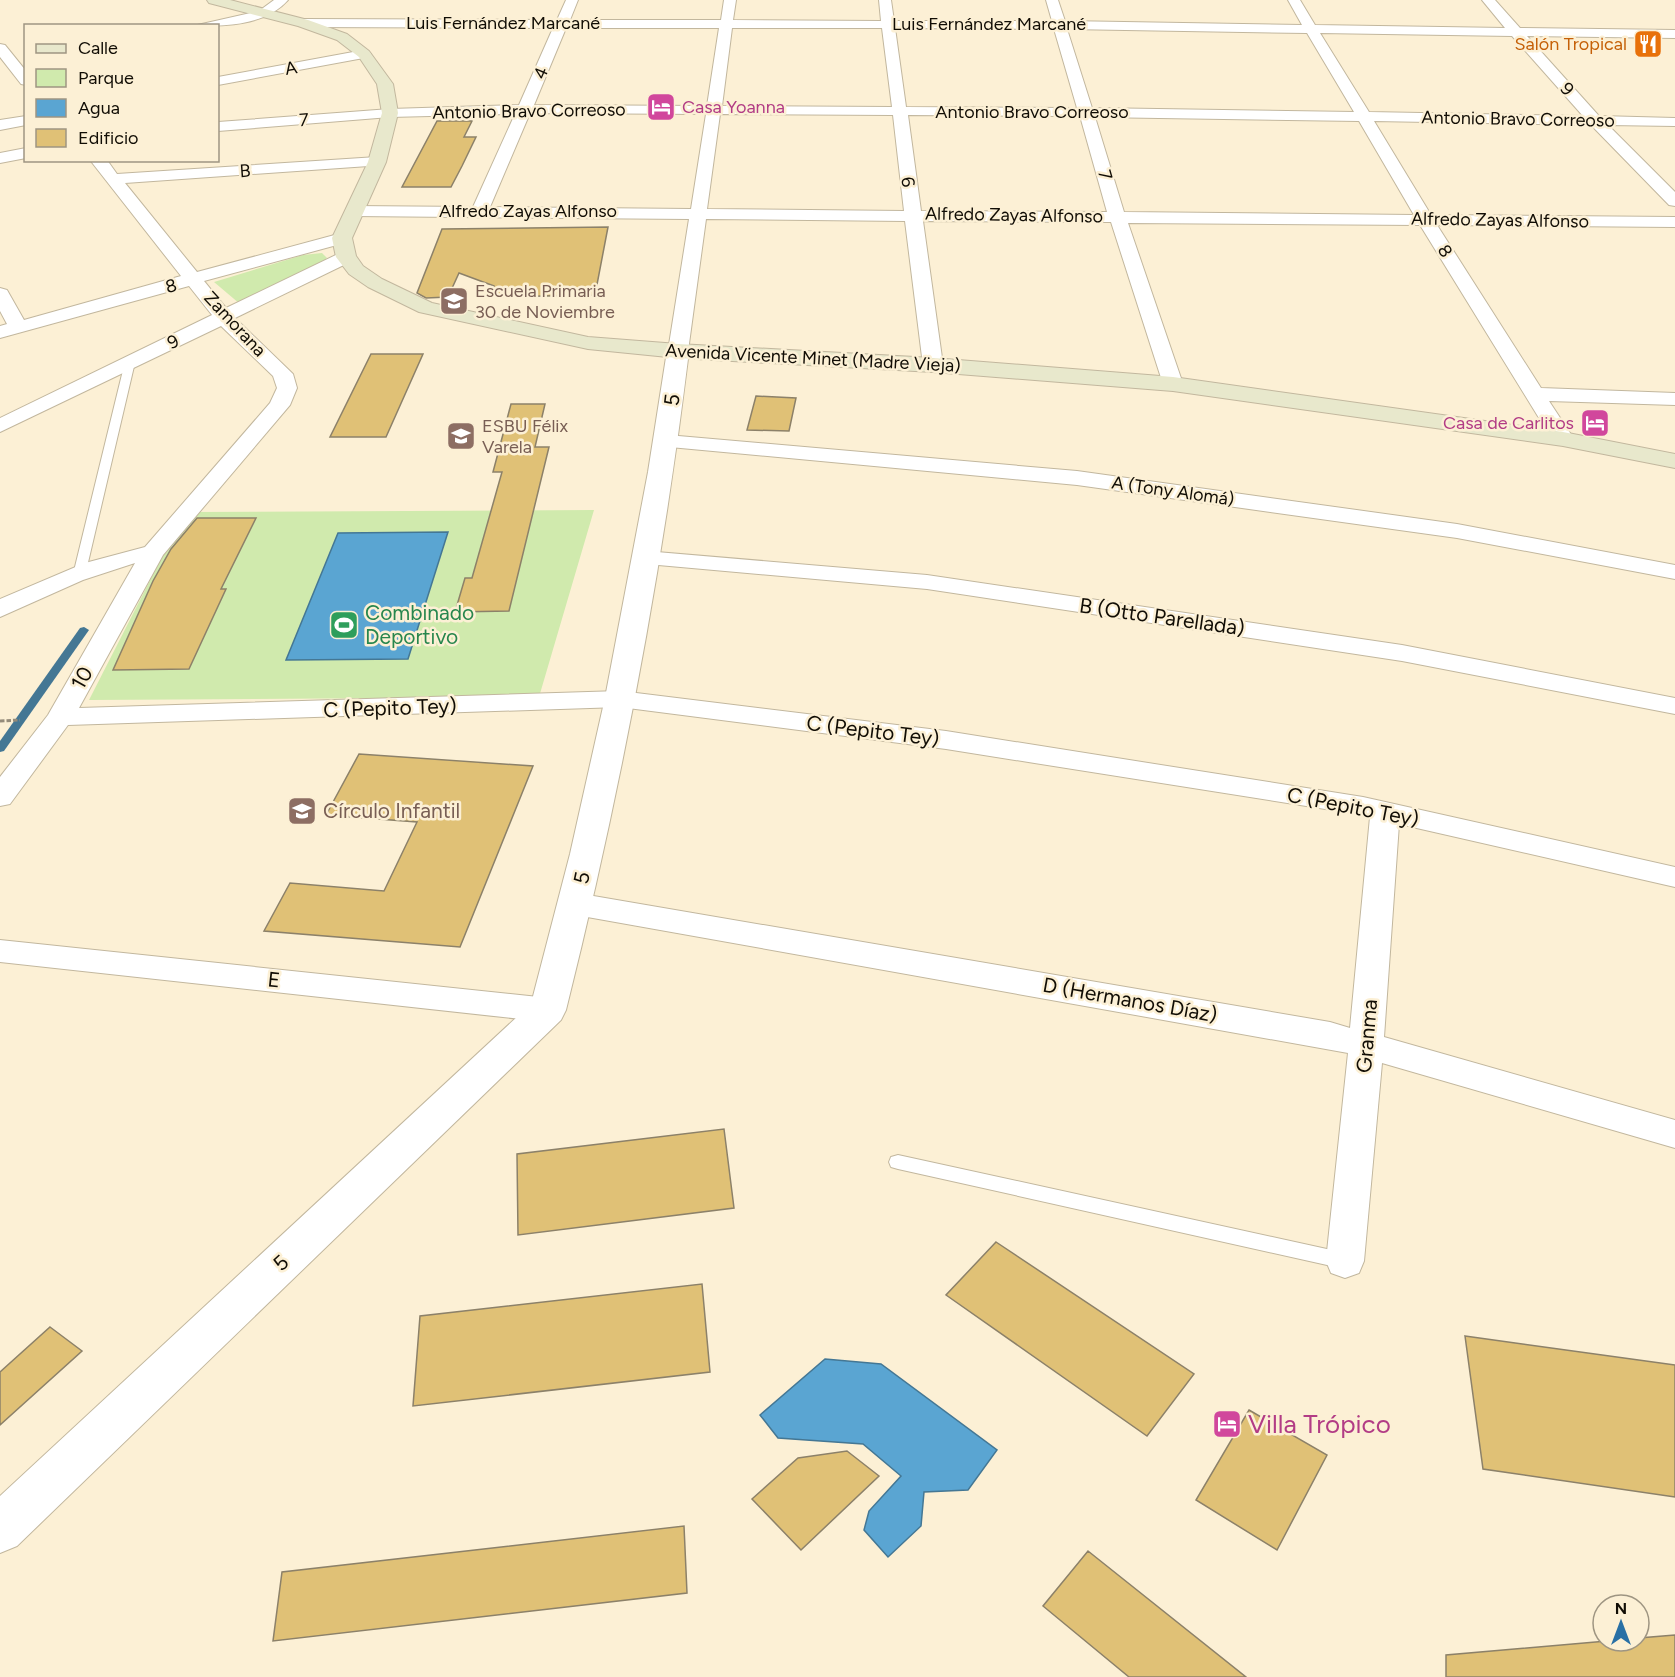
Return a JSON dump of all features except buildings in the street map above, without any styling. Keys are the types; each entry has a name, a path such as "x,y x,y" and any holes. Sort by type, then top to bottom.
{"main road":[{"path":"214,0 303,23 342,37 364,54 385,84 390,113 377,162 353,211 344,248"},
{"name":"Avenida Vicente Minet (Madre Vieja)","path":"344,248 356,270 375,283 426,308 588,342 678,351 933,365 1173,384 1563,439 1675,461"}],"street":[{"path":"210,24 263,14 282,0"},
{"name":"4","path":"480,211 572,0"},
{"name":"5","path":"0,1528 548,1010 576,904 620,699 667,441 696,212 730,0"},
{"name":"6","path":"885,0 933,365"},
{"name":"7","path":"1052,0 1117,216 1173,384"},
{"name":"8","path":"1294,0 1425,219 1563,439"},
{"name":"9","path":"1488,0 1596,121 1675,201"},
{"name":"Luis Fernández Marcané","path":"303,23 888,23 1675,34"},
{"name":"A","path":"219,81 364,54"},
{"path":"2,55 24,56"},
{"path":"2,55 24,79"},
{"name":"Antonio Bravo Correoso","path":"390,113 526,109 1086,112 1675,122"},
{"name":"7","path":"219,127 390,113"},
{"path":"0,126 24,120"},
{"path":"0,158 24,153"},
{"name":"Zamorana","path":"99,162 224,318 283,374"},
{"name":"B","path":"112,179 377,162"},
{"name":"Alfredo Zayas Alfonso","path":"353,211 696,212 1675,222"},
{"name":"8","path":"9,329 195,280 344,248"},
{"name":"9","path":"0,426 224,318 344,248"},
{"path":"0,294 9,329"},
{"name":"10","path":"0,797 60,717 153,552 280,405 287,388 283,374"},
{"path":"1536,394 1675,399"},
{"name":"A (Tony Alomá)","path":"667,441 1077,478 1457,531 1675,572"},
{"path":"0,609 80,571 118,558 153,552"},
{"name":"B (Otto Parellada)","path":"645,558 938,584 1402,652 1675,706"},
{"name":"C (Pepito Tey)","path":"60,717 620,699 946,740 1385,811 1675,877"},
{"name":"Granma","path":"1345,1261 1366,1046 1385,811"},
{"name":"D (Hermanos Díaz)","path":"576,904 1318,1033 1675,1134"},
{"name":"E","path":"0,951 548,1010"}],"lane":[{"path":"80,571 130,363"},
{"path":"898,1162 1345,1261"}],"green space":[{"path":"322,253 327,258 319,266 240,304 214,282 303,255"},
{"name":"Combinado Deportivo","path":"594,510 539,697 89,700 164,553 192,512"}],"water":[{"path":"448,532 408,659 286,660 338,533"},
{"path":"825,1359 881,1364 997,1450 968,1490 924,1492 921,1526 888,1557 864,1530 869,1511 901,1476 863,1444 778,1438 760,1415"}],"waterway":[{"path":"0,749 84,630"}],"place":[{"name":"Salón Tropical","path":"1648,44"},
{"name":"Casa Yoanna","path":"661,107"},
{"name":"Escuela Primaria 30 de Noviembre","path":"454,301"},
{"name":"Casa de Carlitos","path":"1595,423"},
{"name":"ESBU Félix Varela","path":"461,436"},
{"name":"Combinado Deportivo","path":"344,625"},
{"name":"Círculo Infantil","path":"302,811"},
{"name":"Villa Trópico","path":"1227,1424"}]}
